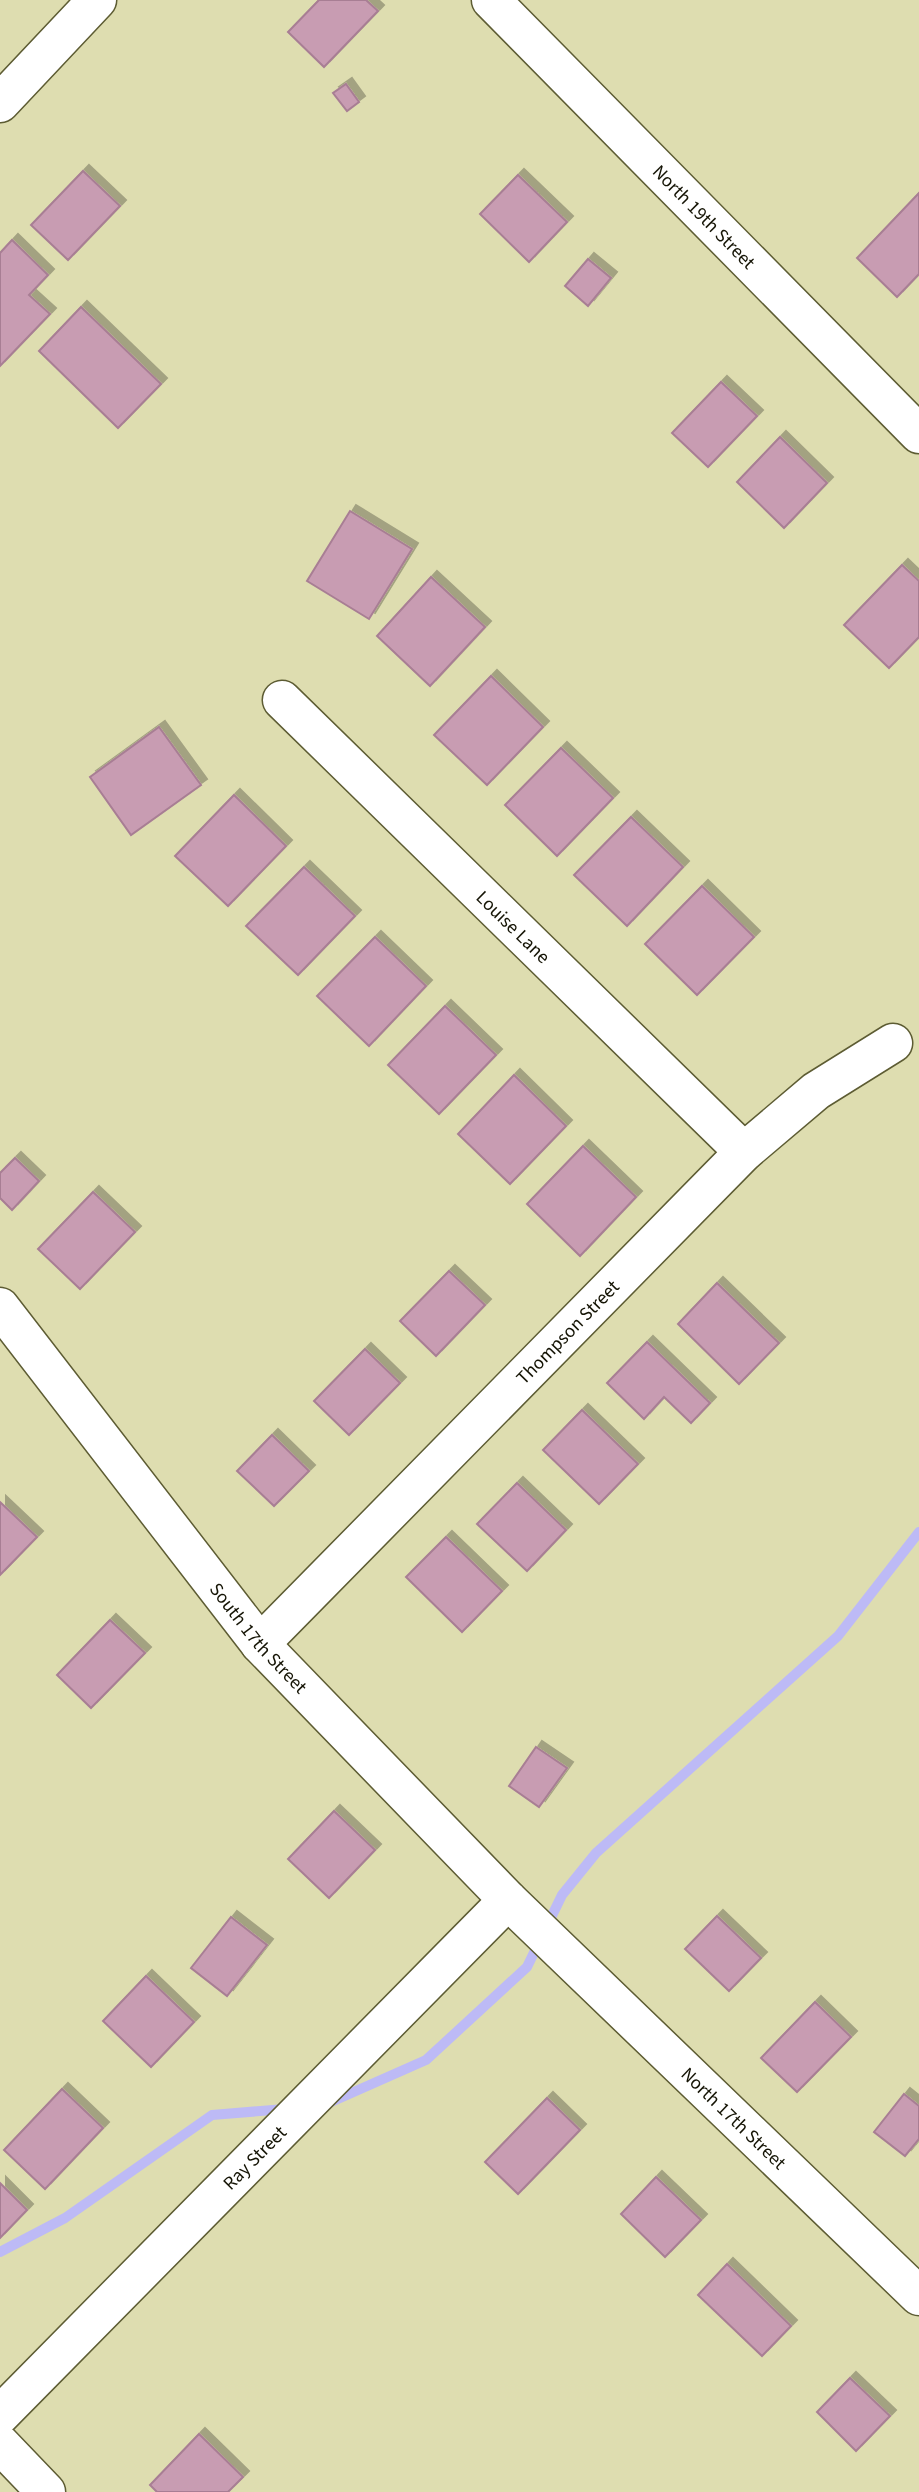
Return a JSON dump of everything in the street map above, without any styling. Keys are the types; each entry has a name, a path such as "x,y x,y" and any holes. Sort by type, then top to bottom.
{"street":[{"path":"0,103 97,0"},
{"name":"North 19th Street","path":"491,0 918,432"},
{"name":"Louise Lane","path":"282,700 744,1152"},
{"name":"Thompson Street","path":"260,1644 744,1152 816,1091 893,1044"},
{"name":"South 17th Street","path":"0,1307 260,1644 550,1940"},
{"name":"Ray Street","path":"0,2415 508,1900"},
{"name":"North 17th Street","path":"550,1940 919,2296"},
{"path":"0,2444 46,2492"}],"building":[{"path":"319,0 366,0 378,11 324,67 288,32"},
{"path":"346,84 359,102 347,111 333,93"},
{"path":"83,171 120,206 68,260 31,225"},
{"path":"518,175 567,222 529,262 480,214"},
{"path":"919,193 919,274 897,297 857,258"},
{"path":"12,240 48,275 29,295 50,314 0,366 0,253"},
{"path":"588,259 611,278 588,306 565,286"},
{"path":"81,307 161,384 118,428 39,351"},
{"path":"721,382 757,416 708,467 672,433"},
{"path":"780,437 827,483 784,528 737,482"},
{"path":"350,511 412,549 369,619 307,581"},
{"path":"902,565 919,581 919,637 889,668 844,625"},
{"path":"431,577 485,627 430,686 377,636"},
{"path":"491,676 543,727 487,785 434,735"},
{"path":"159,727 201,785 131,835 90,777"},
{"path":"561,748 613,798 557,856 505,805"},
{"path":"234,795 286,846 228,906 175,856"},
{"path":"631,817 683,867 627,926 574,875"},
{"path":"304,867 355,916 298,975 246,926"},
{"path":"702,886 754,937 697,995 645,944"},
{"path":"375,937 426,986 369,1046 317,996"},
{"path":"445,1006 496,1055 439,1114 388,1065"},
{"path":"514,1075 566,1126 510,1184 458,1134"},
{"path":"583,1146 636,1197 580,1256 527,1204"},
{"path":"15,1158 39,1181 12,1210 0,1198 0,1173"},
{"path":"93,1192 135,1232 80,1289 38,1249"},
{"path":"449,1271 485,1305 436,1356 400,1321"},
{"path":"717,1283 779,1343 739,1384 678,1324"},
{"path":"647,1342 710,1403 691,1423 664,1397 644,1419 607,1383"},
{"path":"365,1349 400,1383 349,1435 314,1401"},
{"path":"582,1410 638,1464 599,1504 543,1450"},
{"path":"272,1435 309,1471 274,1506 237,1471"},
{"path":"517,1483 566,1530 527,1571 477,1524"},
{"path":"0,1502 37,1537 0,1575"},
{"path":"446,1537 502,1591 462,1632 406,1577"},
{"path":"110,1620 145,1653 91,1708 57,1675"},
{"path":"536,1747 567,1768 539,1807 509,1786"},
{"path":"334,1811 375,1850 329,1898 288,1859"},
{"path":"717,1916 761,1958 729,1991 685,1949"},
{"path":"231,1917 267,1945 227,1996 191,1968"},
{"path":"146,1976 194,2022 151,2067 103,2021"},
{"path":"815,2002 851,2037 797,2092 761,2058"},
{"path":"62,2089 103,2128 45,2189 4,2150"},
{"path":"904,2094 919,2106 919,2139 905,2156 874,2132"},
{"path":"547,2098 580,2130 518,2194 485,2162"},
{"path":"656,2177 701,2220 665,2257 621,2214"},
{"path":"0,2183 27,2210 0,2238"},
{"path":"727,2264 791,2326 762,2356 698,2295"},
{"path":"850,2378 890,2416 856,2451 817,2412"},
{"path":"199,2434 243,2477 228,2492 157,2492 150,2485"}],"waterway":[{"path":"322,2106 426,2060 527,1967 562,1895 596,1853 838,1636 919,1532"},
{"path":"0,2252 65,2218 212,2115 285,2109"}]}
